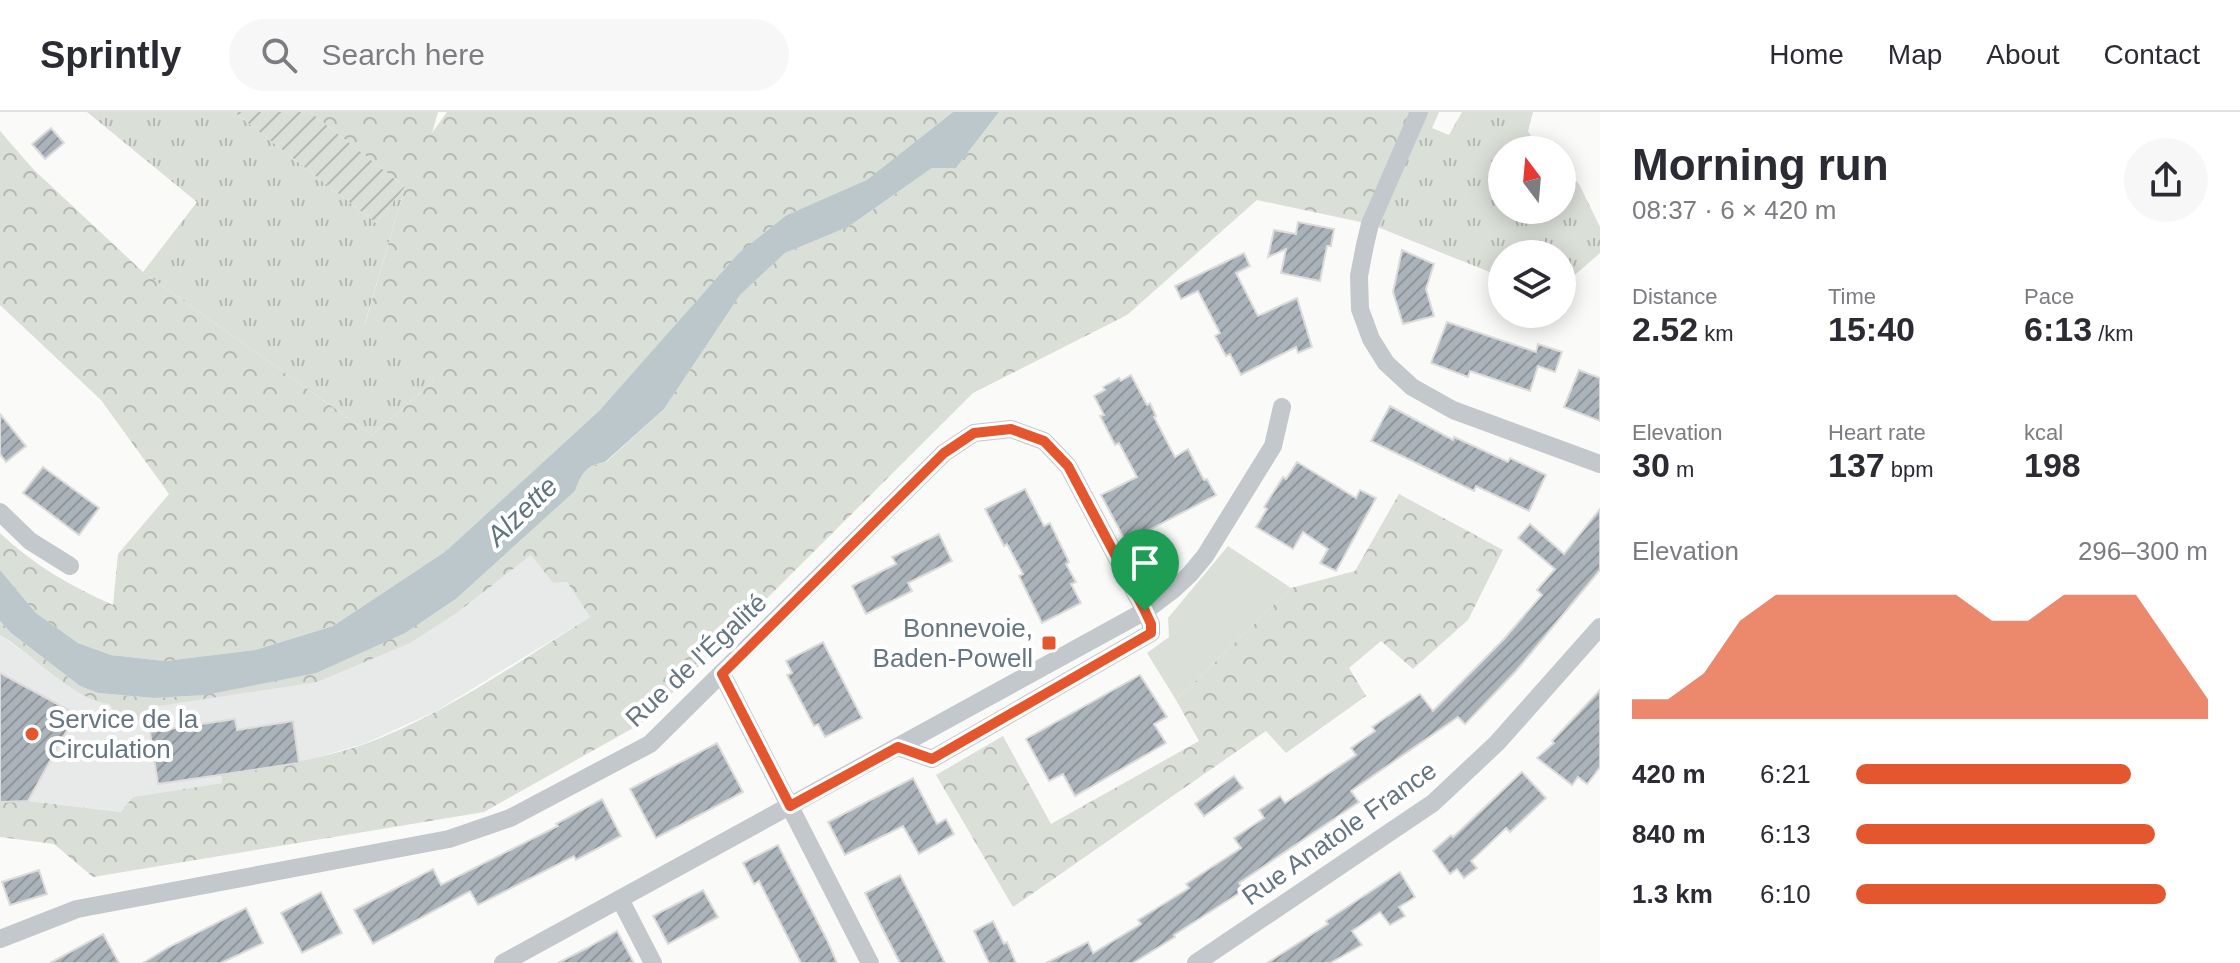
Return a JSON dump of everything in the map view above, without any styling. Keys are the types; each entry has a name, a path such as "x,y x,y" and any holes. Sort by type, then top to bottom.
{"street":[{"path":"1419,112 1370,224 1365,245 1359,276 1360,309 1371,339 1386,363 1412,387 1453,410 1600,464"},
{"path":"503,963 1145,611 1182,582 1205,556 1273,446 1282,407"},
{"name":"Rue de l'Égalité","path":"0,939 77,909 449,839 510,818 650,744 944,453 974,433 1011,429 1044,441 1068,466 1145,611"},
{"path":"0,512 30,541 70,566"},
{"path":"898,747 932,759 1151,633 1145,611"},
{"name":"Rue Anatole France","path":"1196,963 1433,803 1497,743 1600,627"},
{"path":"722,674 870,963"},
{"path":"620,899 653,963"}],"shaded area":[{"path":"531,555 553,583 567,582 590,617 436,711 366,743 299,763 221,775 222,783 133,797 122,812 28,801 0,802 0,635 75,689 152,707 458,612"}],"green space":[{"path":"87,112 234,112 376,223 405,187 365,323 434,381 372,435 143,272 197,202"},
{"path":"234,112 310,112 405,187 376,223"},
{"path":"310,112 438,112 432,133 447,112 953,112 867,181 787,215 600,410 446,551 333,626 255,650 165,661 111,655 78,643 36,613 0,570 0,533 53,574 113,605 118,554 169,494 101,400 0,305 0,131 33,169 143,272 372,435 434,381 365,324 405,187"},
{"path":"999,112 1419,112 1370,224 1257,200 1127,315 973,393 642,723 484,812 93,877 54,844 0,837 0,802 28,801 121,812 133,797 222,783 221,775 312,759 365,744 453,702 590,617 567,582 553,583 531,555 458,612 410,643 317,682 152,707 142,722 117,719 110,704 83,695 69,686 0,635 0,621 80,686 98,693 154,698 205,695 457,598 575,491 585,471 606,462 664,409 740,295 785,253 848,227 932,168 956,168"},
{"path":"1419,112 1439,112 1432,128 1449,135 1462,112 1533,112 1528,131 1531,136 1488,136 1488,224 1576,224 1576,181 1600,227 1600,253 1576,274 1576,240 1488,240 1488,271 1370,224"},
{"path":"1399,494 1503,550 1468,620 1413,669 1381,641 1349,668 1366,696 1286,753 1266,731 1013,907 936,775 1003,736 1051,824 1199,741 1176,700 1291,588 1355,571"},
{"path":"1228,546 1291,588 1176,700 1147,653 1169,637 1168,618"}],"water":[{"name":"Alzette","path":"953,112 999,112 956,168 932,168 848,227 785,253 740,295 664,409 605,462 585,471 575,491 457,598 405,633 316,673 205,695 154,698 98,693 80,686 0,621 0,570 36,613 78,643 111,655 165,661 255,650 333,626 446,551 600,410 739,253 787,215 867,180"}],"building":[{"path":"51,128 64,143 45,159 32,144"},
{"path":"1298,222 1334,229 1320,281 1281,273 1286,249 1268,257 1274,230 1296,234"},
{"path":"1402,250 1434,264 1426,289 1434,316 1403,324 1393,292"},
{"path":"1244,253 1250,266 1236,273 1258,316 1297,298 1312,347 1298,353 1296,347 1241,375 1230,354 1226,356 1215,336 1220,333 1198,291 1181,299 1175,286"},
{"path":"1447,322 1536,352 1538,344 1562,352 1555,372 1538,366 1530,391 1470,371 1468,377 1431,363"},
{"path":"1579,370 1600,378 1600,421 1564,407"},
{"path":"1131,375 1147,405 1150,403 1175,457 1188,449 1204,480 1207,479 1216,495 1126,542 1101,495 1137,477 1119,443 1115,445 1094,396 1105,390 1103,387"},
{"path":"1390,406 1453,440 1454,437 1508,462 1510,458 1546,475 1529,511 1476,486 1474,491 1371,441"},
{"path":"0,414 26,446 6,462 0,454"},
{"path":"1297,462 1356,498 1360,490 1376,498 1336,571 1320,563 1328,549 1303,532 1293,549 1256,527 1267,509 1264,507 1283,477 1286,479"},
{"path":"43,467 99,508 79,535 23,493"},
{"path":"1025,489 1044,526 1050,523 1069,562 1066,564 1076,582 1071,584 1081,603 1042,623 1019,576 1023,574 985,509"},
{"path":"1600,509 1600,570 1516,671 1465,724 1458,717 1351,791 1359,802 1239,883 1244,890 1133,963 1046,963 1088,942 1093,953 1141,924 1138,920 1189,888 1186,884 1241,848 1234,838 1264,818 1259,810 1280,796 1285,803 1356,755 1351,748 1375,731 1372,727 1420,694 1433,711 1504,639 1542,595 1537,590 1555,569 1518,538 1530,524 1564,554"},
{"path":"939,534 952,561 908,583 912,591 866,614 852,586 896,564 892,557"},
{"path":"823,642 862,718 825,737 818,724 814,726 787,675 792,673 786,661"},
{"name":"Service de la Circulation","path":"0,673 76,714 28,801 0,802"},
{"path":"1140,675 1167,717 1154,724 1166,743 1075,796 1063,774 1049,781 1026,739"},
{"path":"1600,690 1600,767 1587,784 1578,777 1572,785 1537,758"},
{"path":"235,719 237,730 293,721 299,763 158,784 150,732"},
{"path":"717,743 743,792 656,838 630,789"},
{"path":"1522,772 1546,798 1510,832 1506,828 1471,861 1477,868 1464,878 1457,869 1450,874 1433,851 1451,835 1453,837"},
{"path":"1234,776 1243,788 1204,816 1195,804"},
{"path":"913,778 937,824 946,819 954,834 919,854 903,826 845,855 828,822"},
{"path":"602,799 621,836 576,860 574,856 478,905 470,891 373,944 354,910 433,869 441,885 558,826 556,824"},
{"path":"778,845 837,963 801,963 759,881 754,884 743,863"},
{"path":"39,870 47,894 10,905 2,882"},
{"path":"1400,872 1415,897 1399,907 1405,916 1390,925 1380,912 1352,931 1362,945 1330,963 1267,963 1328,924 1326,921"},
{"path":"900,875 945,963 900,963 865,893"},
{"path":"703,890 718,917 668,944 653,916"},
{"path":"321,892 342,933 302,953 281,913"},
{"path":"246,908 263,943 221,963 143,963 169,947"},
{"path":"993,921 1016,963 989,963 974,931"},
{"path":"617,931 634,963 558,963 587,948"},
{"path":"103,934 119,963 50,963"}],"place":[{"name":"Bonnevoie, Baden-Powell","path":"1049,643"},
{"name":"Service de la Circulation","path":"32,734"}],"route":[{"path":"1011,429 1044,441 1068,466 1145,611 1151,633 932,759 898,747 790,806 722,674 944,453 974,433 1011,429"}]}
